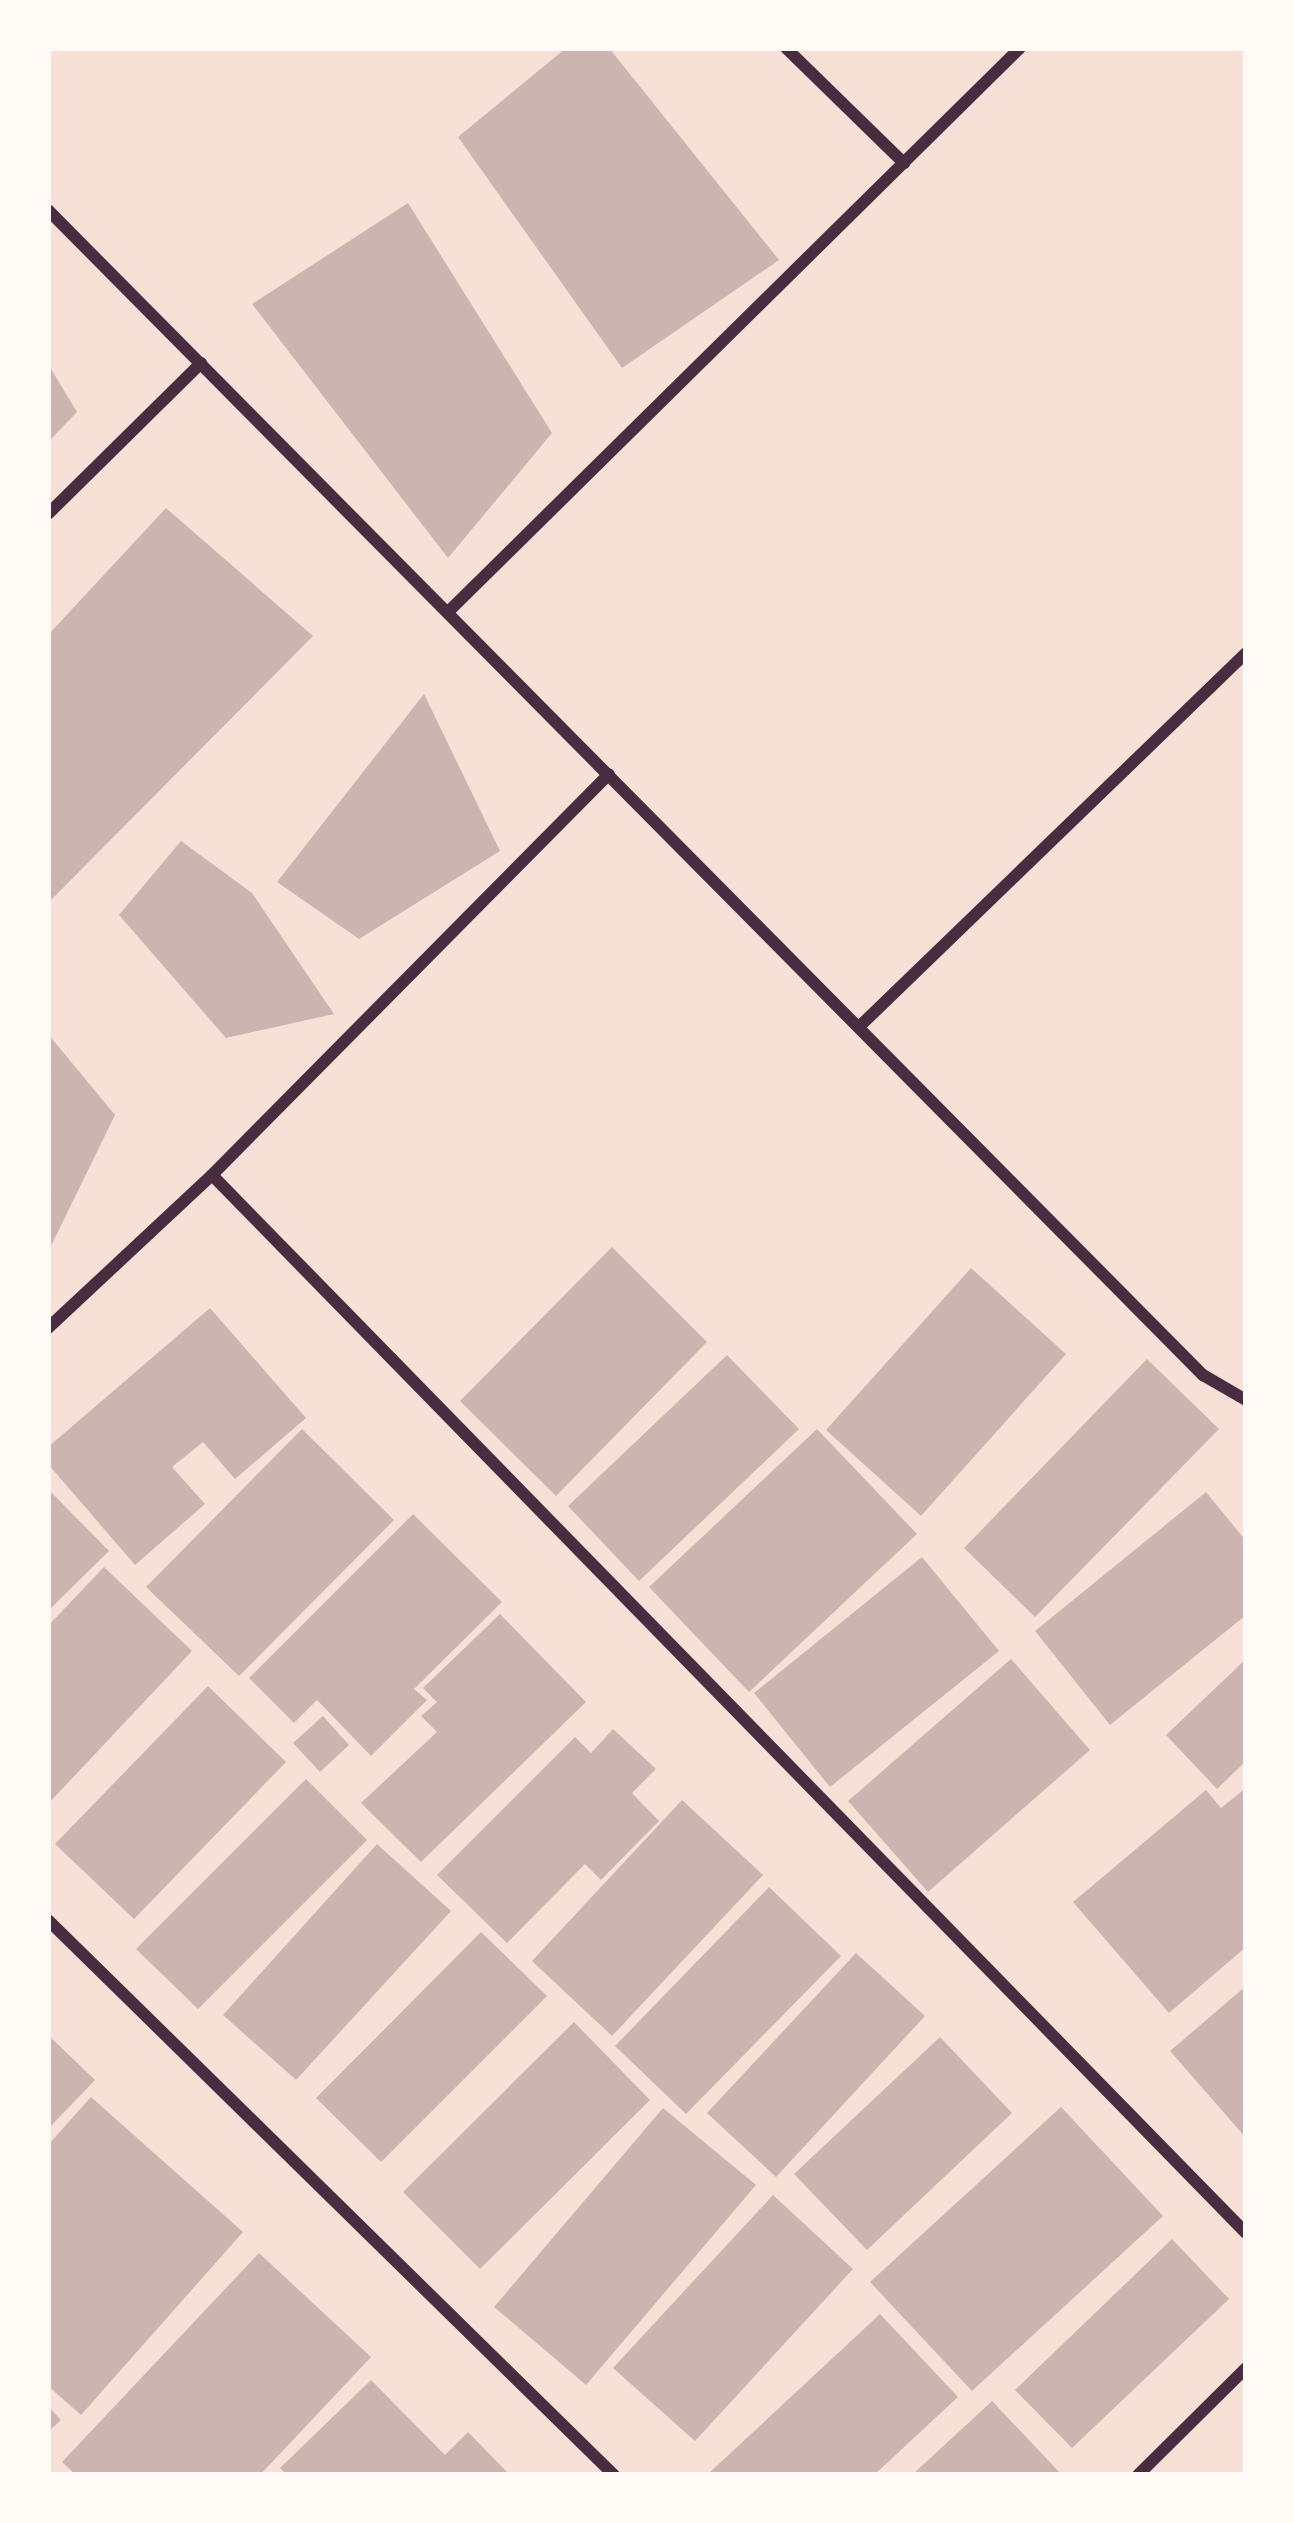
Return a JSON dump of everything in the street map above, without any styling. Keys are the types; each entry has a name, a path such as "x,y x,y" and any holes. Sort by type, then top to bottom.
{"street":[{"path":"786,48 904,163"},
{"path":"448,612 1020,48"},
{"path":"48,210 1203,1375 1246,1400"},
{"path":"48,514 200,363"},
{"path":"861,1025 1246,653"},
{"path":"48,1328 212,1175 609,774"},
{"path":"212,1175 1246,2234"},
{"path":"48,1920 614,2475"},
{"path":"1138,2475 1246,2368"}],"building":[{"path":"566,48 609,48 779,260 622,368 458,137"},
{"path":"408,203 552,433 448,558 252,304"},
{"path":"48,364 77,412 48,442"},
{"path":"166,508 313,636 48,903 48,635"},
{"path":"424,694 500,851 359,939 277,882"},
{"path":"181,841 252,893 334,1014 226,1038 119,915"},
{"path":"48,1034 115,1115 48,1252"},
{"path":"612,1247 707,1342 556,1496 460,1401"},
{"path":"971,1268 1066,1354 921,1516 826,1430"},
{"path":"210,1308 306,1418 235,1479 203,1442 172,1467 205,1504 135,1565 48,1464 48,1447"},
{"path":"727,1355 799,1429 639,1581 568,1506"},
{"path":"1147,1359 1219,1429 1035,1617 964,1548"},
{"path":"302,1429 394,1520 239,1676 146,1587"},
{"path":"817,1429 917,1534 749,1692 649,1587"},
{"path":"48,1489 109,1551 48,1611"},
{"path":"1206,1492 1246,1541 1246,1615 1110,1725 1035,1631"},
{"path":"413,1514 502,1602 414,1689 427,1700 371,1756 317,1700 294,1723 249,1678"},
{"path":"922,1557 999,1651 830,1787 754,1693"},
{"path":"104,1567 192,1651 48,1804 48,1626"},
{"path":"500,1614 586,1702 421,1862 361,1803 437,1732 421,1716 437,1702 423,1688"},
{"path":"1011,1659 1090,1750 928,1892 848,1801"},
{"path":"1246,1659 1246,1761 1217,1789 1166,1735"},
{"path":"208,1686 286,1762 134,1919 55,1844"},
{"path":"323,1716 349,1745 320,1772 293,1743"},
{"path":"613,1729 656,1769 632,1793 659,1821 601,1880 585,1864 507,1943 437,1875 575,1737 591,1753"},
{"path":"306,1779 367,1840 198,2009 136,1949"},
{"path":"1246,1788 1246,1947 1169,2013 1073,1902 1206,1790 1221,1808"},
{"path":"682,1800 763,1875 612,2036 532,1961"},
{"path":"377,1844 451,1911 296,2080 223,2015"},
{"path":"769,1887 841,1956 686,2114 615,2046"},
{"path":"481,1932 547,1996 381,2162 316,2098"},
{"path":"856,1953 925,2016 776,2177 707,2113"},
{"path":"1246,1986 1246,2138 1170,2051"},
{"path":"574,2022 650,2100 480,2269 403,2192"},
{"path":"48,2035 95,2080 48,2129"},
{"path":"940,2037 1012,2113 867,2250 794,2174"},
{"path":"91,2097 243,2232 81,2415 48,2386 48,2145"},
{"path":"1061,2107 1163,2216 972,2391 870,2282"},
{"path":"663,2108 756,2185 586,2385 494,2307"},
{"path":"773,2195 853,2269 695,2441 613,2368"},
{"path":"1172,2239 1229,2299 1072,2448 1015,2390"},
{"path":"259,2253 371,2357 260,2475 76,2475 62,2462"},
{"path":"880,2314 958,2397 874,2475 707,2475"},
{"path":"371,2380 445,2455 468,2432 510,2475 287,2475 280,2468"},
{"path":"992,2401 1062,2475 912,2475"},
{"path":"48,2406 61,2420 48,2432"}]}
